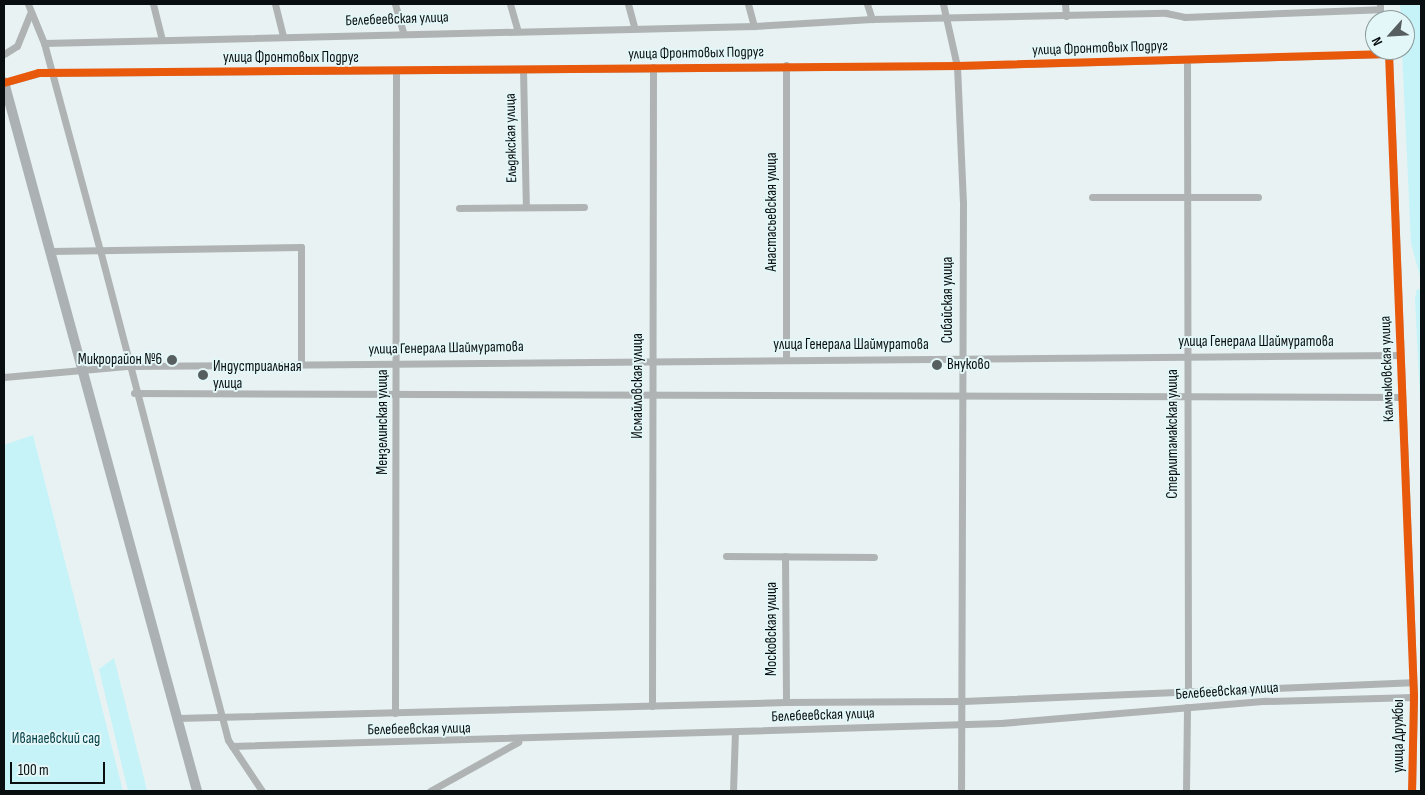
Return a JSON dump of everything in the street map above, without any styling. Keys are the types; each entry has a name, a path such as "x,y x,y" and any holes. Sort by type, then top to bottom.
{"street":[{"path":"28,4 44,42 51,74 100,250 134,393 222,719 232,746 262,791"},
{"path":"152,4 162,39"},
{"path":"275,4 284,36"},
{"path":"396,4 403,32"},
{"path":"510,4 517,29"},
{"path":"628,4 634,26"},
{"path":"748,4 754,26"},
{"path":"867,4 872,19"},
{"name":"Сибайская улица","path":"943,4 957,66 963,204 963,701 961,722 961,791"},
{"path":"1065,4 1066,16"},
{"path":"1166,4 1166,13"},
{"name":"Белебеевская улица","path":"44,42 634,26 754,26 872,19 948,20 1166,13 1185,17 1274,8 1380,6"},
{"path":"4,54 17,46 31,13"},
{"name":"улица Фронтовых Подруг","path":"4,83 51,74 786,65 957,66 1365,55"},
{"name":"Стерлитамакская улица","path":"1186,59 1188,688"},
{"name":"Калмыковская улица","path":"1389,60 1412,682"},
{"name":"Анастасьевская улица","path":"786,65 786,359"},
{"name":"Исмайловская улица","path":"652,706 653,67"},
{"name":"Ельдякская улица","path":"523,69 526,207"},
{"name":"Мензелинская улица","path":"394,713 397,393 396,71"},
{"path":"4,83 197,791"},
{"path":"1092,197 1187,198 1258,196"},
{"path":"458,208 584,207"},
{"path":"51,251 301,247 302,364"},
{"name":"улица Генерала Шаймуратова","path":"4,377 84,372 127,366 652,359 962,359 1400,355"},
{"path":"134,393 652,392 1402,397"},
{"path":"726,556 874,557"},
{"name":"Московская улица","path":"786,556 786,702"},
{"name":"Белебеевская улица","path":"177,718 222,719 786,702 963,701 1188,688 1412,682"},
{"name":"улица Дружбы","path":"1412,682 1414,697 1412,791"},
{"name":"Белебеевская улица","path":"232,746 520,740 735,732 961,722 1187,707 1414,697"},
{"path":"1186,791 1187,707"},
{"path":"733,791 735,732"},
{"path":"430,791 520,740"}],"green space":[{"path":"1400,4 1421,4 1421,280 1411,243 1402,60 1415,60 1415,10 1400,10"},
{"path":"1417,289 1421,290 1421,419 1415,298"},
{"name":"Иванаевский сад","path":"33,435 123,791 4,791 4,445"},
{"path":"114,658 147,791 128,791 99,669"}],"cycle path":[{"path":"4,83 39,73 957,66 1389,54 1414,697 1412,791"}],"place":[{"name":"Микрорайон №6","path":"172,360"},
{"name":"Внуково","path":"937,365"},
{"name":"Индустриальная улица","path":"203,375"}]}
